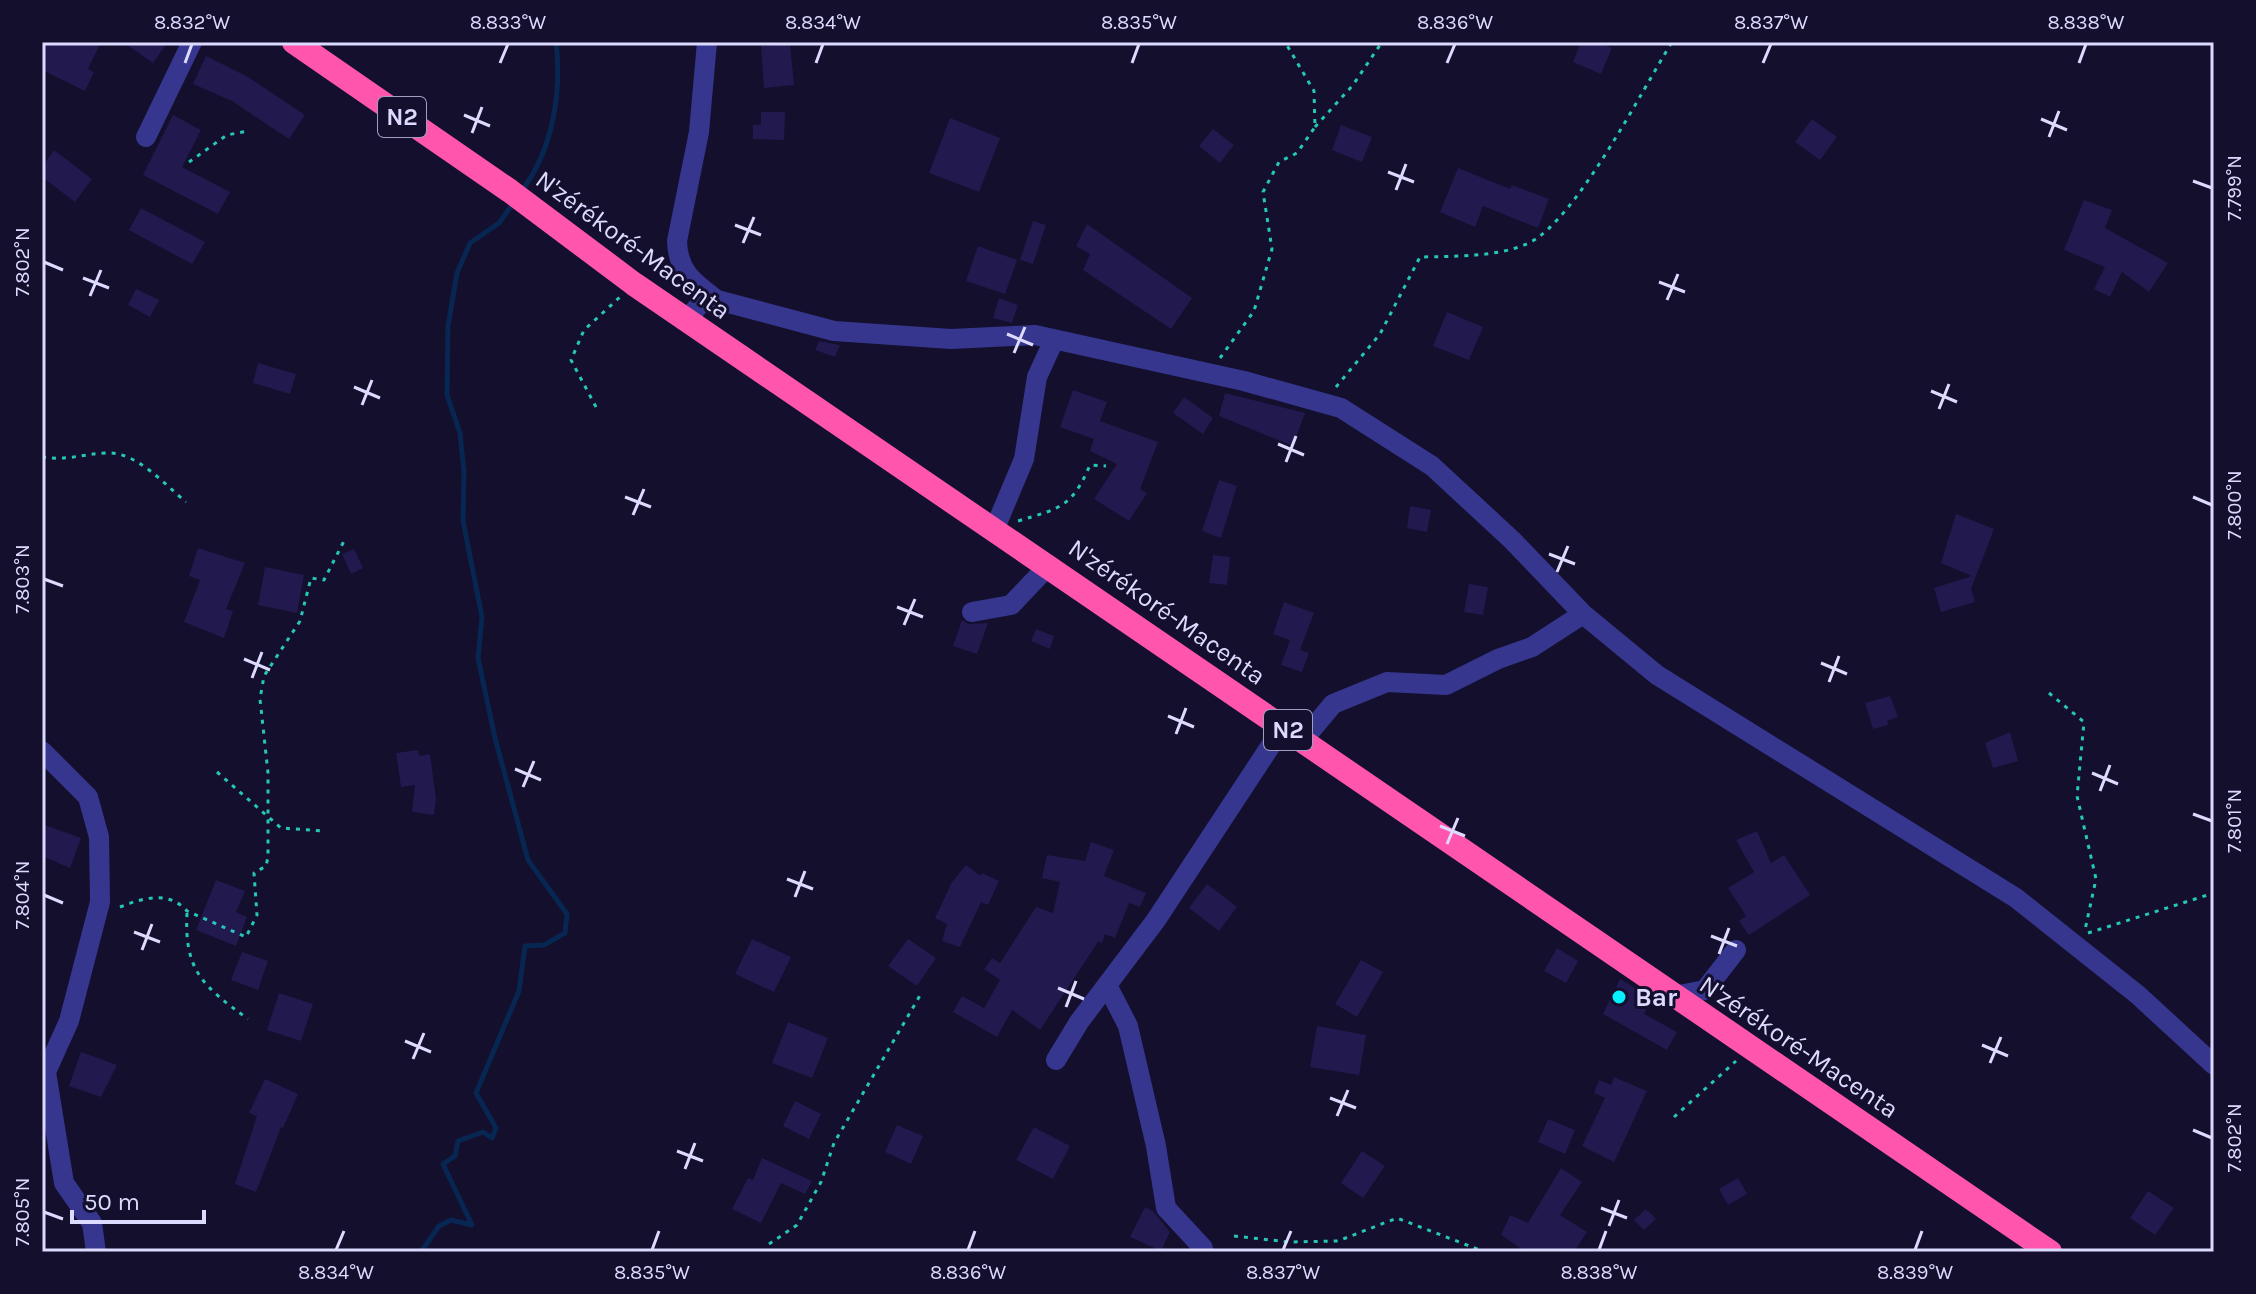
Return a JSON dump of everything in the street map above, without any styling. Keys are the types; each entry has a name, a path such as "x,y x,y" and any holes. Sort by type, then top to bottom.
{"highway":[{"name":"N'zérékoré-Macenta","path":"294,42 519,198 634,284 2050,1252"}],"street":[{"path":"146,137 192,42"},
{"path":"707,42 699,132 677,241 678,256 688,278 717,300"},
{"path":"687,320 704,299 834,331 951,339 1035,335 1341,408 1432,466 1512,540 1583,614 1657,675 2016,898 2138,995 2214,1065"},
{"path":"995,528 1024,459 1037,377 1054,340"},
{"path":"972,612 1011,605 1049,565"},
{"path":"1056,1060 1107,985 1293,734 1333,704 1387,682 1446,685 1498,659 1532,647 1583,614"},
{"path":"42,751 88,797 99,837 96,915 69,1021 46,1072 64,1183 92,1223 96,1252"},
{"path":"1674,996 1705,990 1736,950"},
{"path":"1107,985 1128,1026 1156,1146 1166,1208 1203,1248"}],"path":[{"path":"1285,42 1314,91 1315,127"},
{"path":"1208,374 1254,311 1272,249 1263,192 1279,162 1297,153 1315,127 1353,85 1382,42"},
{"path":"1323,403 1380,334 1420,257 1494,254 1539,237 1578,193 1672,42"},
{"path":"189,162 227,135 248,131"},
{"path":"596,407 571,360 584,330 634,284"},
{"path":"42,457 61,460 109,452 133,458 186,502"},
{"path":"995,528 1070,501 1078,494 1090,465 1106,466"},
{"path":"96,915 152,896 180,904 187,911 246,937 257,915 254,873 266,866 268,857 268,773 260,699 264,676 300,621 311,578 324,580 344,541"},
{"path":"2049,693 2084,722 2077,796 2096,879 2084,934 2214,893"},
{"path":"217,772 281,828 323,831"},
{"path":"187,911 185,947 207,990 248,1019"},
{"path":"769,1244 797,1225 821,1182 834,1143 922,992"},
{"path":"1674,1117 1751,1048"},
{"path":"1234,1236 1289,1242 1338,1241 1397,1218 1485,1252"}],"building":[{"path":"42,42 101,42 88,69 94,72 85,91 42,70"},
{"path":"123,42 168,42 153,63"},
{"path":"1581,42 1597,42 1612,48 1601,74 1573,62"},
{"path":"790,43 794,85 764,88 761,46"},
{"path":"206,56 248,77 305,115 289,139 232,101 193,84"},
{"path":"761,112 785,112 784,140 753,139 753,125 761,125"},
{"path":"173,115 201,130 182,167 230,192 218,214 143,175"},
{"path":"950,118 1000,138 979,192 929,173"},
{"path":"1812,119 1837,137 1820,160 1795,142"},
{"path":"1341,125 1372,137 1362,162 1332,150"},
{"path":"1213,129 1234,145 1220,163 1199,146"},
{"path":"54,150 92,179 75,202 42,177 42,167"},
{"path":"1458,168 1510,189 1512,185 1549,199 1538,228 1483,206 1475,227 1440,212"},
{"path":"2084,200 2112,210 2105,228 2168,263 2149,292 2122,272 2110,297 2094,289 2105,267 2064,250"},
{"path":"141,208 205,242 192,264 129,230"},
{"path":"1033,221 1046,225 1033,264 1020,260"},
{"path":"1087,224 1192,298 1171,329 1083,270 1090,254 1076,246"},
{"path":"978,246 1017,260 1005,294 966,281"},
{"path":"136,289 159,300 150,317 128,305"},
{"path":"999,298 1018,305 1012,323 993,318"},
{"path":"1447,312 1483,327 1469,360 1433,346"},
{"path":"819,341 840,345 835,357 815,350"},
{"path":"258,363 296,374 290,394 253,383"},
{"path":"1073,390 1107,402 1100,421 1158,442 1140,489 1147,493 1129,521 1094,499 1117,464 1090,451 1094,439 1060,427"},
{"path":"1225,393 1305,413 1293,446 1219,416"},
{"path":"1184,397 1213,418 1203,434 1173,413"},
{"path":"1219,480 1237,486 1221,538 1202,531"},
{"path":"1410,506 1431,510 1427,532 1407,528"},
{"path":"1956,514 1994,529 1971,589 1975,602 1941,612 1934,588 1972,576 1941,563"},
{"path":"198,548 245,563 226,609 233,611 224,638 184,622 200,580 189,576"},
{"path":"354,549 363,568 351,574 342,554"},
{"path":"1213,555 1230,557 1227,585 1209,583"},
{"path":"265,567 304,575 297,613 258,605"},
{"path":"1469,584 1488,587 1483,615 1464,612"},
{"path":"1284,602 1314,613 1300,650 1309,653 1302,672 1281,665 1290,640 1273,634"},
{"path":"962,620 968,624 988,623 977,654 953,646"},
{"path":"1036,629 1054,636 1050,649 1031,641"},
{"path":"1890,696 1898,717 1887,721 1888,725 1873,729 1865,703"},
{"path":"2010,732 2018,761 1993,768 1985,743"},
{"path":"418,750 419,756 430,754 436,799 434,815 412,812 415,785 401,787 396,753"},
{"path":"42,824 81,838 70,868 42,856"},
{"path":"1757,831 1771,863 1784,855 1810,895 1749,935 1739,921 1746,916 1728,888 1754,872 1736,840"},
{"path":"1091,842 1114,850 1104,876 1146,893 1140,907 1129,903 1115,938 1105,934 1102,943 1098,942 1040,1030 1012,1010 997,1037 953,1012 962,996 984,1008 1000,980 984,969 992,958 1000,963 1036,907 1053,913 1060,882 1042,878 1047,855 1085,861"},
{"path":"966,865 981,876 982,873 999,881 988,905 981,902 960,947 942,941 947,924 935,918 952,882"},
{"path":"216,880 245,891 236,912 247,917 236,946 196,930"},
{"path":"1207,884 1237,907 1219,931 1189,908"},
{"path":"752,939 791,957 774,992 735,974"},
{"path":"908,939 936,958 917,986 888,966"},
{"path":"1557,948 1578,961 1566,983 1544,971"},
{"path":"242,952 268,961 258,990 231,980"},
{"path":"1361,960 1383,972 1357,1017 1335,1004"},
{"path":"1620,979 1652,998 1644,1014 1677,1032 1667,1050 1603,1014"},
{"path":"279,993 313,1004 301,1041 267,1030"},
{"path":"788,1022 828,1038 812,1078 772,1063"},
{"path":"1317,1026 1366,1035 1359,1075 1310,1067"},
{"path":"81,1052 117,1065 101,1097 69,1086"},
{"path":"1614,1077 1647,1091 1614,1162 1582,1146 1605,1098 1594,1093 1599,1080 1611,1085"},
{"path":"265,1079 298,1094 281,1127 256,1192 235,1184 257,1116 249,1113"},
{"path":"795,1101 821,1114 809,1139 783,1126"},
{"path":"1548,1119 1575,1130 1565,1154 1538,1142"},
{"path":"897,1125 923,1136 911,1164 885,1152"},
{"path":"1034,1127 1070,1146 1053,1179 1016,1160"},
{"path":"1362,1151 1385,1166 1363,1198 1341,1183"},
{"path":"762,1158 812,1181 805,1194 781,1183 761,1223 732,1209 748,1178 753,1180"},
{"path":"1561,1168 1582,1182 1560,1215 1587,1232 1574,1252 1526,1252 1501,1235 1510,1215 1528,1223"},
{"path":"1738,1178 1747,1194 1728,1205 1719,1189"},
{"path":"2148,1191 2174,1208 2155,1235 2130,1218"},
{"path":"1145,1207 1153,1211 1170,1232 1161,1251 1130,1237"},
{"path":"1646,1209 1656,1219 1644,1230 1634,1220"}],"waterway":[{"path":"523,189 542,156 553,119 558,80 556,42"},
{"path":"421,1252 439,1226 451,1220 472,1225 443,1164 455,1156 458,1141 483,1132 492,1138 496,1128 476,1093 519,991 525,946 544,945 565,933 567,914 528,860 495,738 478,658 482,617 463,521 464,472 460,433 447,395 448,326 457,273 470,243 499,223 515,201"}],"place":[{"name":"Bar","path":"1619,997"}]}
